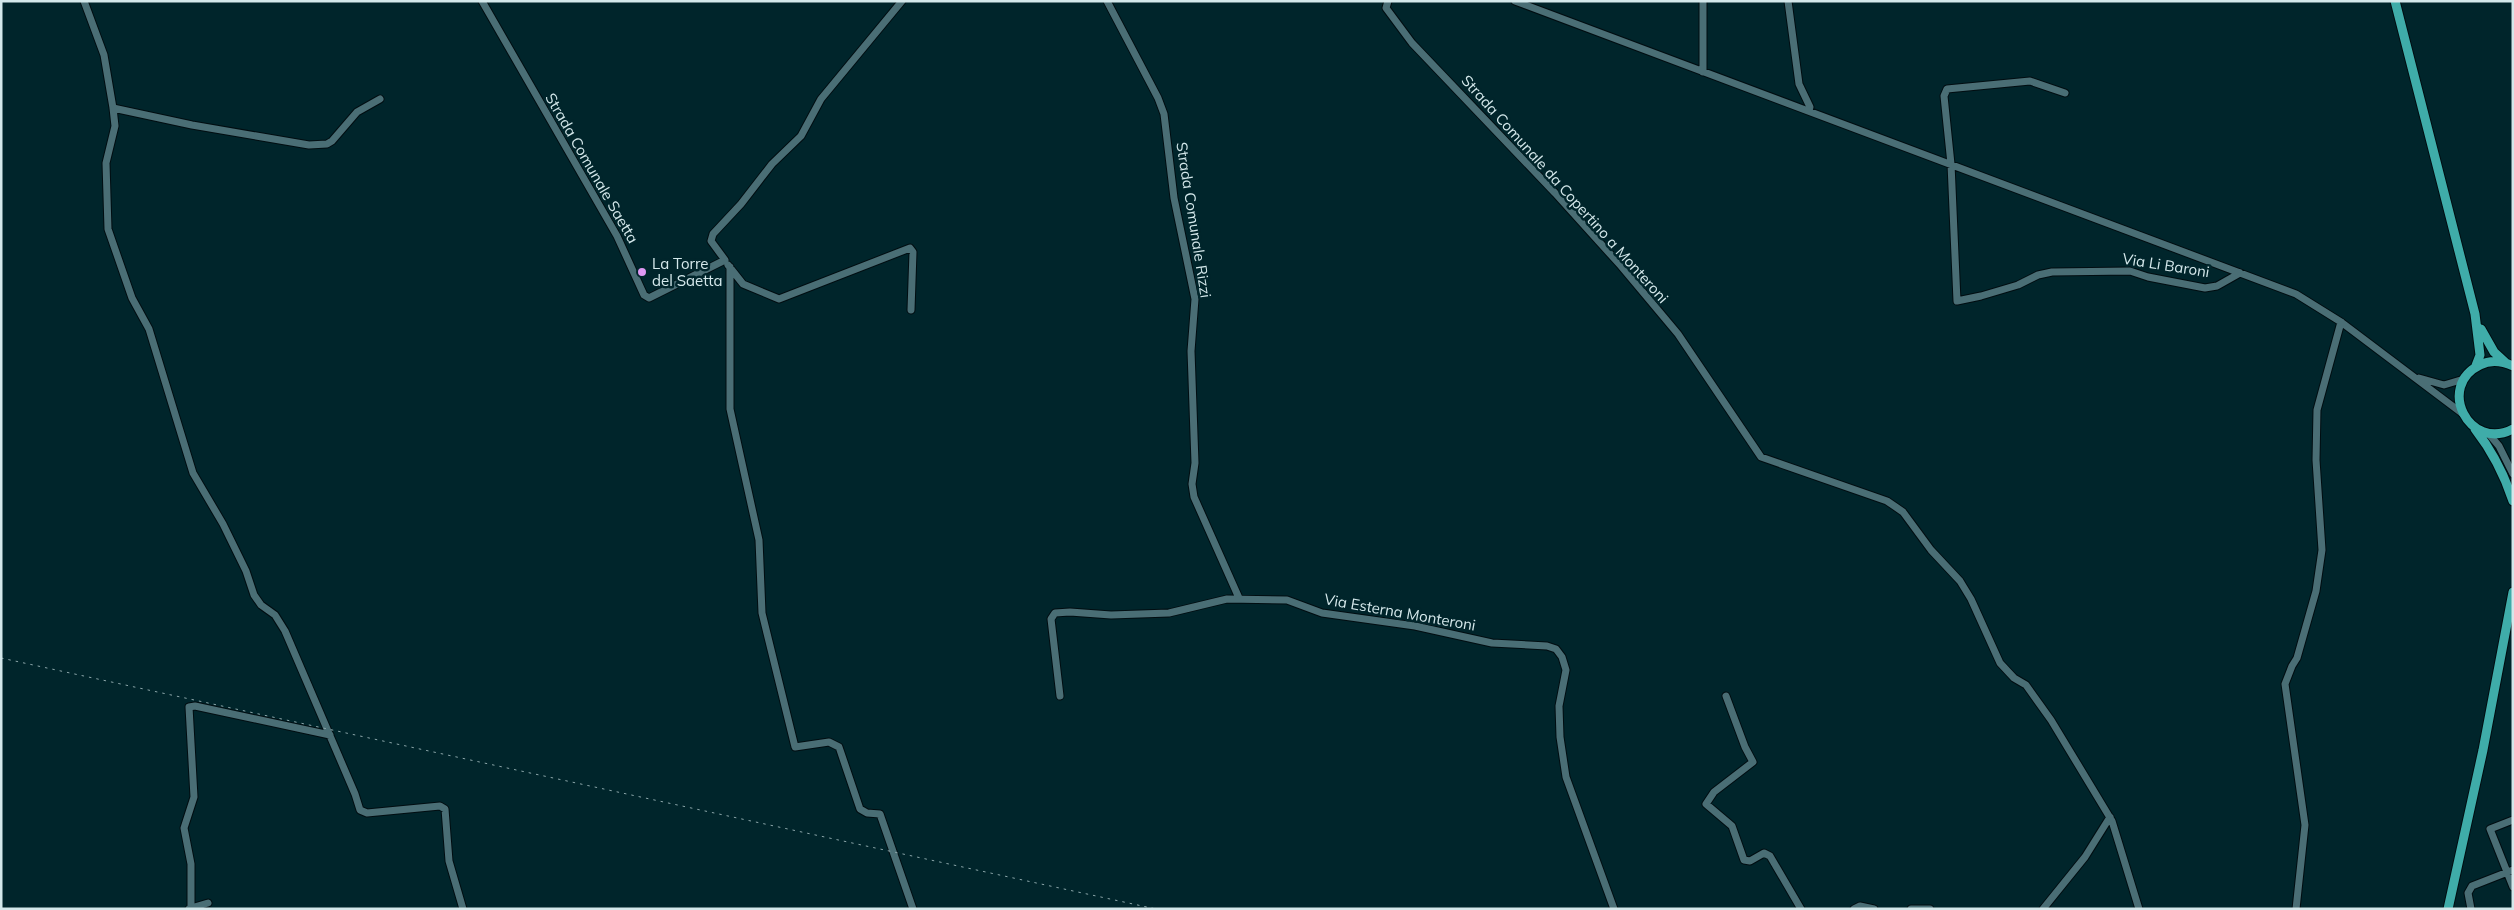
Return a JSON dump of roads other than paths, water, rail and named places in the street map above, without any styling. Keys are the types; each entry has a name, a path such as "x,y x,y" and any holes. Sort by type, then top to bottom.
{"main road":[{"path":"2395,1 2475,314 2480,354 2475,368 2464,379 2459,403 2463,414 2489,447 2505,474 2513,501"},
{"path":"2475,314 2485,339 2494,352 2509,365"},
{"path":"2475,368 2495,362 2509,365"},
{"path":"2474,427 2488,433 2498,434 2513,429"},
{"path":"2448,909 2483,750 2513,592"}],"street":[{"path":"84,1 104,55 115,126 106,163 108,229 132,298 149,329 193,473 234,546 246,571 254,595 261,605 275,616 285,631 355,794 360,810 363,813 440,806 444,809 449,861 463,909"},
{"name":"Strada Comunale Saetta","path":"482,1 617,236 646,298 728,263"},
{"path":"902,1 821,99 801,136 772,164 741,204 713,234 711,241 743,284 779,299 910,248 913,252 911,310"},
{"name":"Strada Comunale Rizzi","path":"1106,1 1158,98 1164,114 1174,198 1194,299 1190,351 1195,463 1193,491 1239,598"},
{"name":"Strada Comunale da Copertino a Monteroni","path":"1388,1 1386,8 1412,43 1555,193 1678,334 1761,457 1887,502 1903,512 1932,550 1960,581 1971,599 2000,663 2014,678 2026,685 2046,713 2110,817 2125,857 2139,909"},
{"path":"1515,1 2296,294 2342,322 2463,414"},
{"path":"1703,1 1703,72"},
{"path":"1788,1 1799,84 1810,107 1809,111"},
{"path":"1951,164 1944,96 1947,89 2030,81 2065,93"},
{"path":"113,108 192,125 309,145 327,144 332,141 356,112 380,99"},
{"name":"Via Li Baroni","path":"1951,164 1957,301 1981,296 2052,272 2130,270 2148,277 2206,288 2218,286 2240,273"},
{"path":"728,263 730,409 759,540 762,613 795,747 829,742 839,747 860,809 867,813 880,814 913,909"},
{"path":"2296,909 2305,832 2304,806 2285,684 2297,658 2316,590 2322,550 2316,460 2317,410 2342,322"},
{"path":"2415,377 2444,385 2464,379"},
{"path":"2438,395 2444,385"},
{"path":"2488,433 2499,446 2513,474"},
{"name":"Via Esterna Monteroni","path":"1060,696 1051,619 1055,613 1070,612 1112,615 1169,612 1239,598 1286,600 1322,613 1415,626 1492,643 1547,646 1556,649 1562,657 1566,670 1559,706 1560,737 1566,777 1614,909"},
{"path":"1726,696 1745,748 1753,762 1708,797 1706,804 1732,826 1744,860 1750,861 1764,853 1770,856 1801,909"},
{"path":"208,903 190,908 191,864 184,828 194,797 189,707 195,706 330,735"},
{"path":"2043,909 2085,857 2110,817"},
{"path":"2513,820 2490,829 2510,872 2513,887"},
{"path":"2471,909 2468,893 2472,886 2510,872"},
{"path":"1854,909 1860,906 1874,909"},
{"path":"1911,909 1930,909"}],"railway":[{"path":"1,658 1156,909"}],"place":[{"name":"La Torre del Saetta","path":"642,272"}]}
